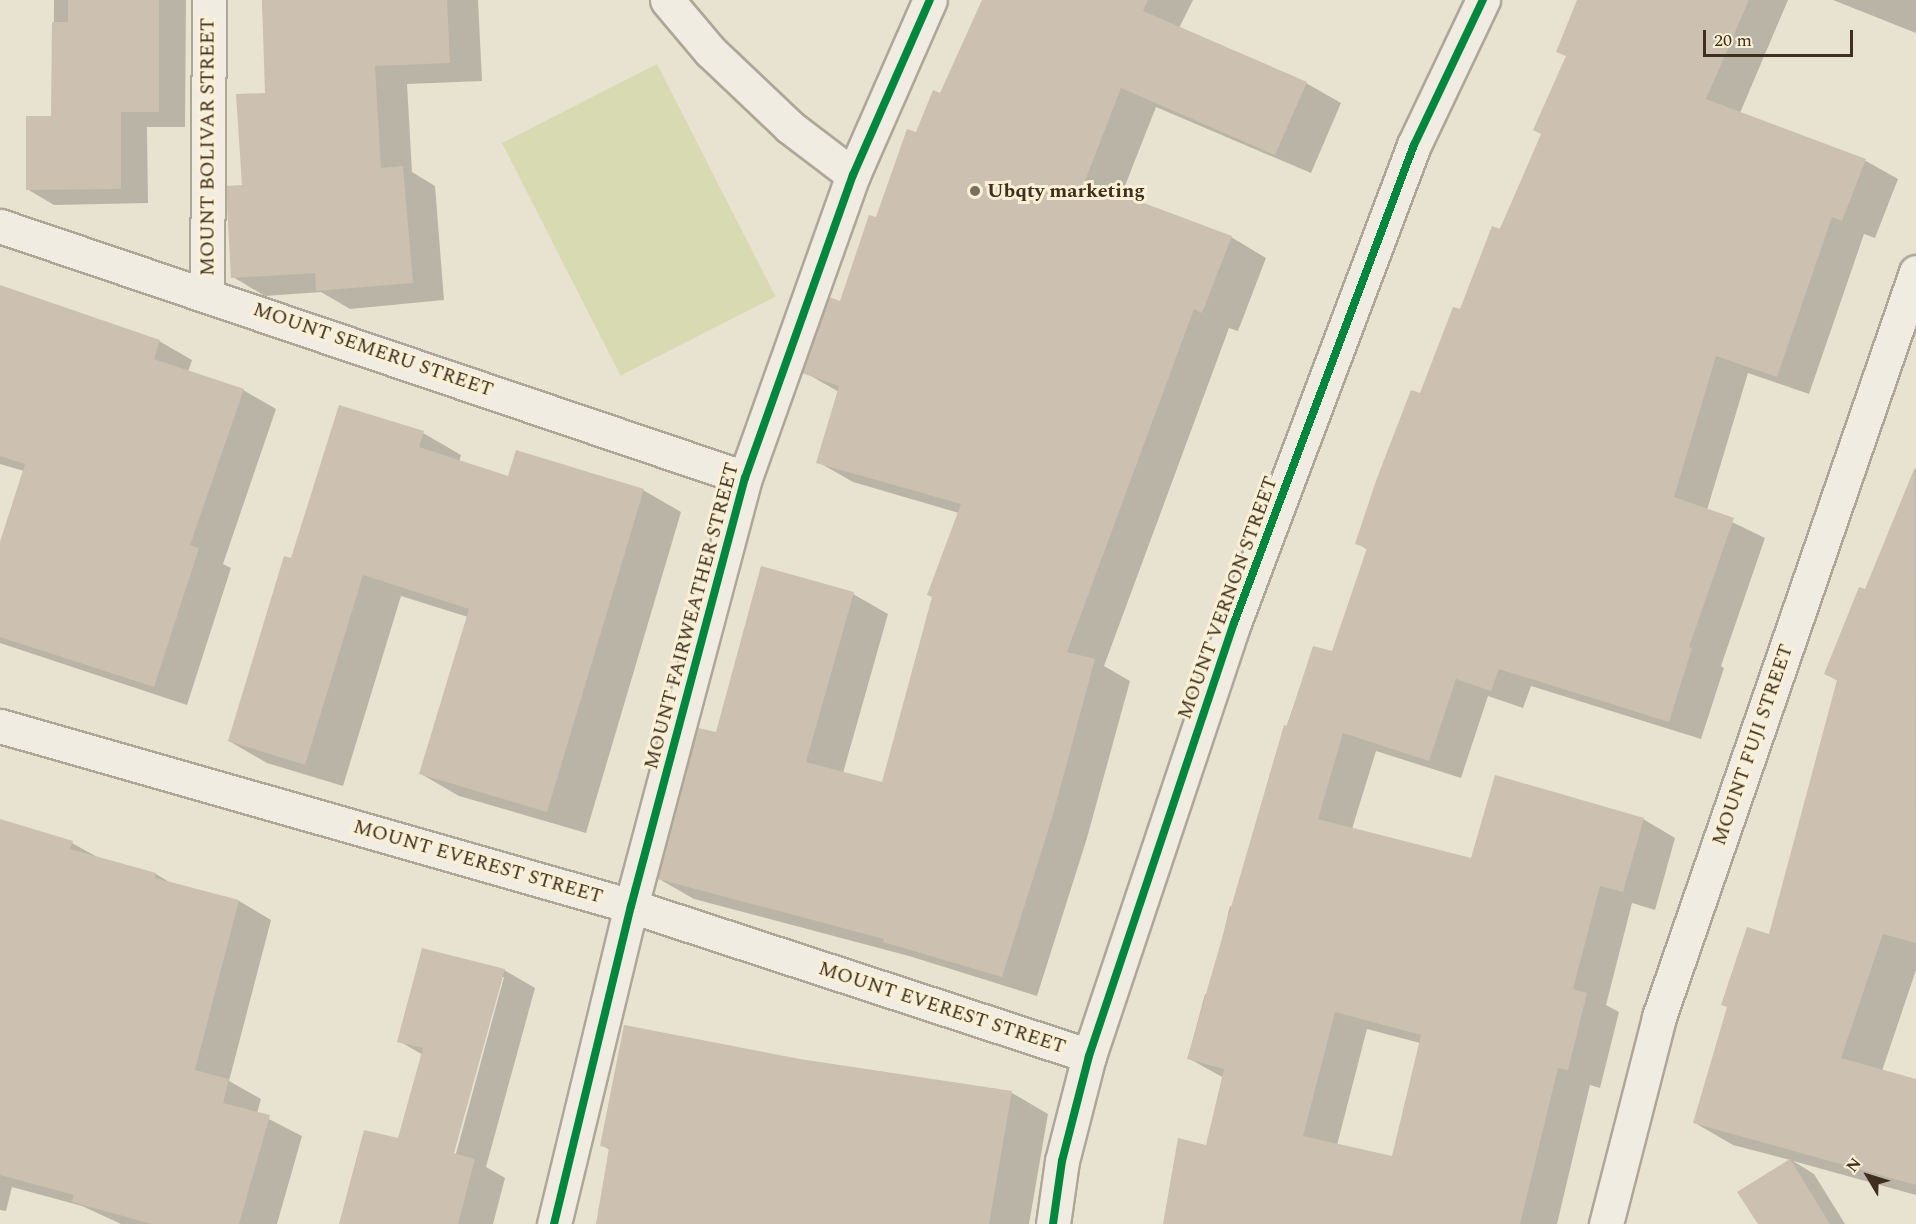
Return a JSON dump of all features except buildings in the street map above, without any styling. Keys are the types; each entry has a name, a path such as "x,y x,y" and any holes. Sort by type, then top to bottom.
{"street":[{"name":"MOUNT BOLIVAR STREET","path":"207,293 209,0"},
{"path":"667,0 710,51 790,128 853,175"},
{"name":"MOUNT FAIRWEATHER STREET","path":"554,1224 631,906 745,478 853,175 930,0"},
{"name":"MOUNT VERNON STREET","path":"1053,1224 1062,1161 1089,1056 1129,930 1250,580 1414,145 1483,0"},
{"name":"MOUNT SEMERU STREET","path":"0,226 207,293 745,478"},
{"name":"MOUNT FUJI STREET","path":"1606,1224 1659,1017 1916,272"},
{"name":"MOUNT EVEREST STREET","path":"0,726 631,906 1089,1056"}],"green space":[{"path":"657,64 775,297 620,376 502,143"}],"cycle path":[{"path":"554,1224 631,906 745,478 853,175 930,0"},
{"path":"1053,1224 1062,1161 1089,1056 1234,623 1414,145 1483,0"}],"place":[{"name":"Ubqty marketing","path":"975,191"}]}
